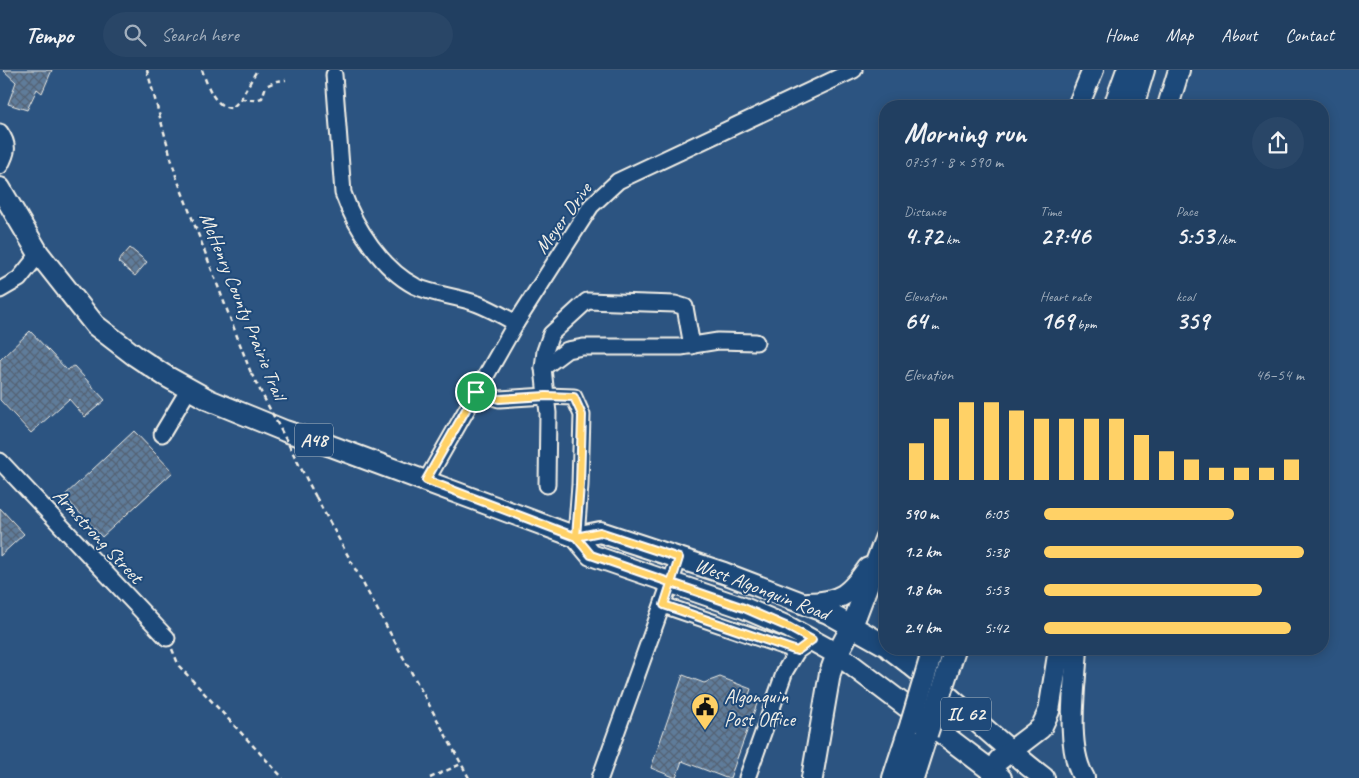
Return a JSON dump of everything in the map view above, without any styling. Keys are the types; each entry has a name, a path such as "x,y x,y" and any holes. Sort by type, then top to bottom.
{"main road":[{"path":"1080,100 1093,70"},
{"path":"1116,100 1127,70"},
{"path":"1135,100 1144,70"},
{"path":"1170,100 1179,70"},
{"name":"West Algonquin Road","path":"0,188 39,254 95,325 164,375 209,400 285,431 426,480 576,537 591,555 744,608 788,627 805,646 838,654 991,775"},
{"name":"West Algonquin Road","path":"576,537 600,532 679,558 828,613 879,642"},
{"path":"803,603 827,602 840,598 858,583 879,551"},
{"path":"812,778 830,673 852,626 879,555"},
{"name":"IL 62","path":"898,655 1009,752 1044,778"},
{"path":"913,778 919,729 932,655"},
{"path":"893,778 919,729 952,655"},
{"path":"991,775 1009,752 1041,728 1050,710 1058,655"},
{"path":"1077,655 1073,744 1079,770 1084,778"}],"street":[{"name":"Meyer Drive","path":"426,480 516,323 591,206 618,181 854,70"},
{"path":"334,75 343,193 348,209 360,232 406,281 417,287 478,304 516,323"},
{"path":"0,132 5,139 7,153 0,166"},
{"path":"0,290 19,279 39,254"},
{"path":"547,485 548,413 543,368 545,352 551,334 587,301 675,304 685,307 692,346"},
{"path":"543,368 567,350 583,347 681,347 718,341 756,342"},
{"path":"162,434 189,389"},
{"path":"476,392 499,399 546,396 574,397 582,415 576,537"},
{"name":"Armstrong Street","path":"0,461 167,638"},
{"path":"600,778 664,605 679,558"},
{"path":"664,605 805,646 785,672 747,778"}],"path":[{"name":"McHenry County Prairie Trail","path":"147,70 176,176 251,373 316,497 469,778"},
{"path":"202,70 209,88 222,105 232,108 241,98 257,70"},
{"path":"241,98 255,100 262,98 266,86 286,80"},
{"path":"167,638 179,666 283,778"},
{"path":"430,778 461,764"}],"building":[{"path":"3,70 52,70 42,93 37,89 27,110 8,104 16,82"},
{"path":"130,248 147,262 135,276 118,262"},
{"path":"30,331 67,370 74,366 105,400 85,417 69,399 31,433 0,400 0,360"},
{"path":"134,431 173,472 102,537 64,496"},
{"path":"0,508 24,534 0,556"},
{"name":"Algonquin Post Office","path":"683,675 704,683 720,677 751,689 748,698 758,701 730,778 682,761 676,778 651,768"}],"place":[{"name":"Algonquin Post Office","path":"705,731"}],"route":[{"path":"476,392 426,480 576,537 591,555 637,572 671,582 744,608 788,627 812,640 797,651 664,605 671,582 679,558 600,532 576,537 582,415 574,397 546,396 499,399 476,392"}]}
